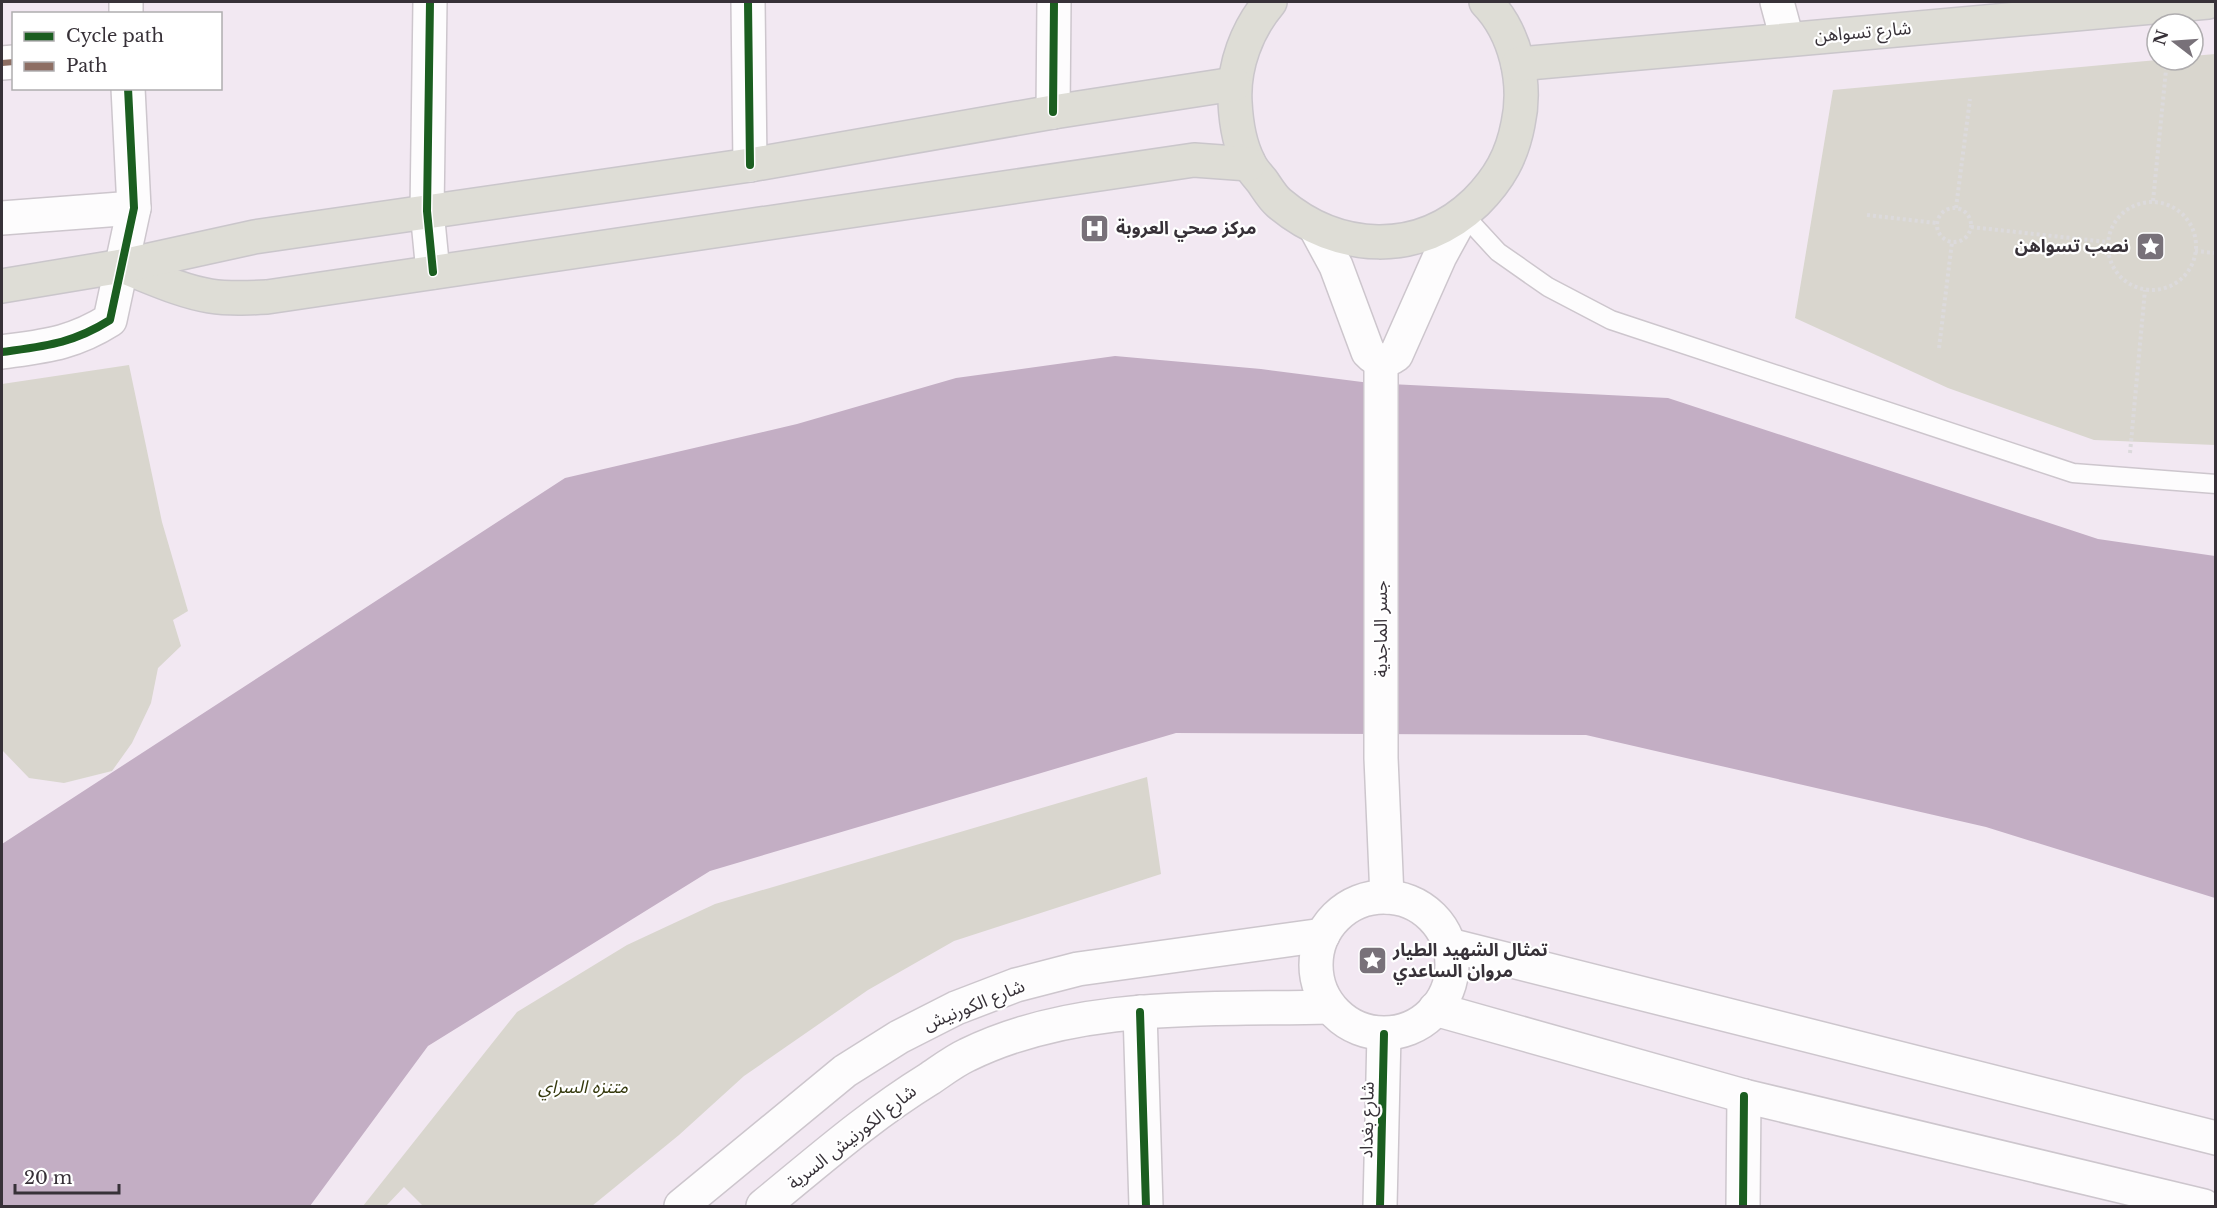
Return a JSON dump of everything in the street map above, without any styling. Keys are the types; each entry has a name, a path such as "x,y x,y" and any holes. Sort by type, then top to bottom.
{"main road":[{"path":"430,2 427,211 433,272"},
{"path":"748,2 750,165"},
{"path":"1053,112 1054,2"},
{"path":"1270,2 1245,41 1234,84 1236,125 1249,164 1277,202 1316,229 1345,239 1376,242 1396,240 1436,230 1463,214 1493,184 1514,147 1522,106 1518,64 1507,32 1486,2"},
{"path":"1778,2 1788,39"},
{"name":"شارع تسواهن","path":"1518,64 1788,39 1981,12 2208,2"},
{"path":"2,286 122,266 254,237 750,165 1053,112 1234,84"},
{"path":"2,352 70,341 110,320 134,208 128,90"},
{"path":"122,266 182,289 210,296 267,297 1194,160 1249,164"},
{"path":"2,218 134,208"},
{"path":"1316,229 1336,266 1368,352 1374,358 1382,361 1390,360 1396,355 1440,256 1463,214"},
{"name":"جسر الماجدية","path":"1382,361 1381,758 1387,897"},
{"path":"1387,897 1418,906 1431,917 1442,929 1449,945 1452,962 1445,995 1435,1009 1421,1022 1404,1030 1384,1034 1353,1027 1340,1018 1321,994 1316,971 1318,949 1331,921 1343,910 1364,900 1387,897"},
{"name":"شارع الكورنيش","path":"681,1206 845,1071 899,1037 956,1008 1016,985 1078,969 1323,934"},
{"path":"1449,945 2216,1138"},
{"name":"شارع الكورنيش السرية","path":"763,1206 867,1121 967,1055 1022,1033 1080,1019 1140,1012 1329,1007"},
{"path":"1435,1009 1743,1096 2158,1201 2204,1206"},
{"path":"1140,1012 1146,1206"},
{"name":"شارع بغداد","path":"1380,1206 1384,1034"},
{"path":"1743,1096 1743,1206"}],"lane":[{"path":"1463,214 1506,258 1548,287 1611,320 2073,473 2216,484"}],"path":[{"path":"2153,201 2166,72"},
{"path":"1956,208 1970,99"},
{"path":"2153,201 2167,204 2180,212 2190,223 2195,237 2195,251 2192,265 2184,277 2159,290 2145,290 2129,285 2117,273 2109,259 2107,242 2112,226 2122,212 2137,204 2153,201"},
{"path":"1956,208 1969,216 1971,227 1964,238 1952,242 1940,236 1936,223 1943,211 1956,208"},
{"path":"1867,215 1936,223"},
{"path":"1971,227 2107,242"},
{"path":"1939,348 1952,242"},
{"path":"2195,251 2216,253"},
{"path":"2127,477 2145,290"}],"green space":[{"path":"2215,54 2215,445 2094,440 1948,388 1795,318 1833,90 2145,61 2145,72 2205,72 2205,55"},
{"path":"129,365 162,522 188,611 173,620 181,646 158,668 151,703 132,743 112,771 64,783 29,778 2,750 2,384"},
{"name":"متنزه السراي","path":"1147,777 1161,874 954,941 868,990 744,1076 679,1135 592,1206 423,1206 404,1187 386,1206 363,1206 517,1012 627,945 715,904"}],"shaded area":[{"path":"1115,356 1261,369 1370,383 1668,398 2098,539 2215,556 2215,898 1986,827 1586,735 1176,733 710,871 428,1046 310,1206 2,1206 2,844 565,478 797,424 956,378"}],"marked path":[{"path":"2,63 12,62"}],"cycle path":[{"path":"430,2 427,211 433,272"},
{"path":"748,2 750,165"},
{"path":"1053,112 1054,2"},
{"path":"2,352 45,346 70,339 110,320 134,208 128,90"},
{"path":"1140,1012 1146,1206"},
{"path":"1380,1206 1384,1034"},
{"path":"1743,1206 1744,1096"}],"place":[{"name":"مركز صحي العروبة","path":"1095,228"},
{"name":"نصب تسواهن","path":"2150,246"},
{"name":"تمثال الشهيد الطيار مروان الساعدي","path":"1372,960"}]}
